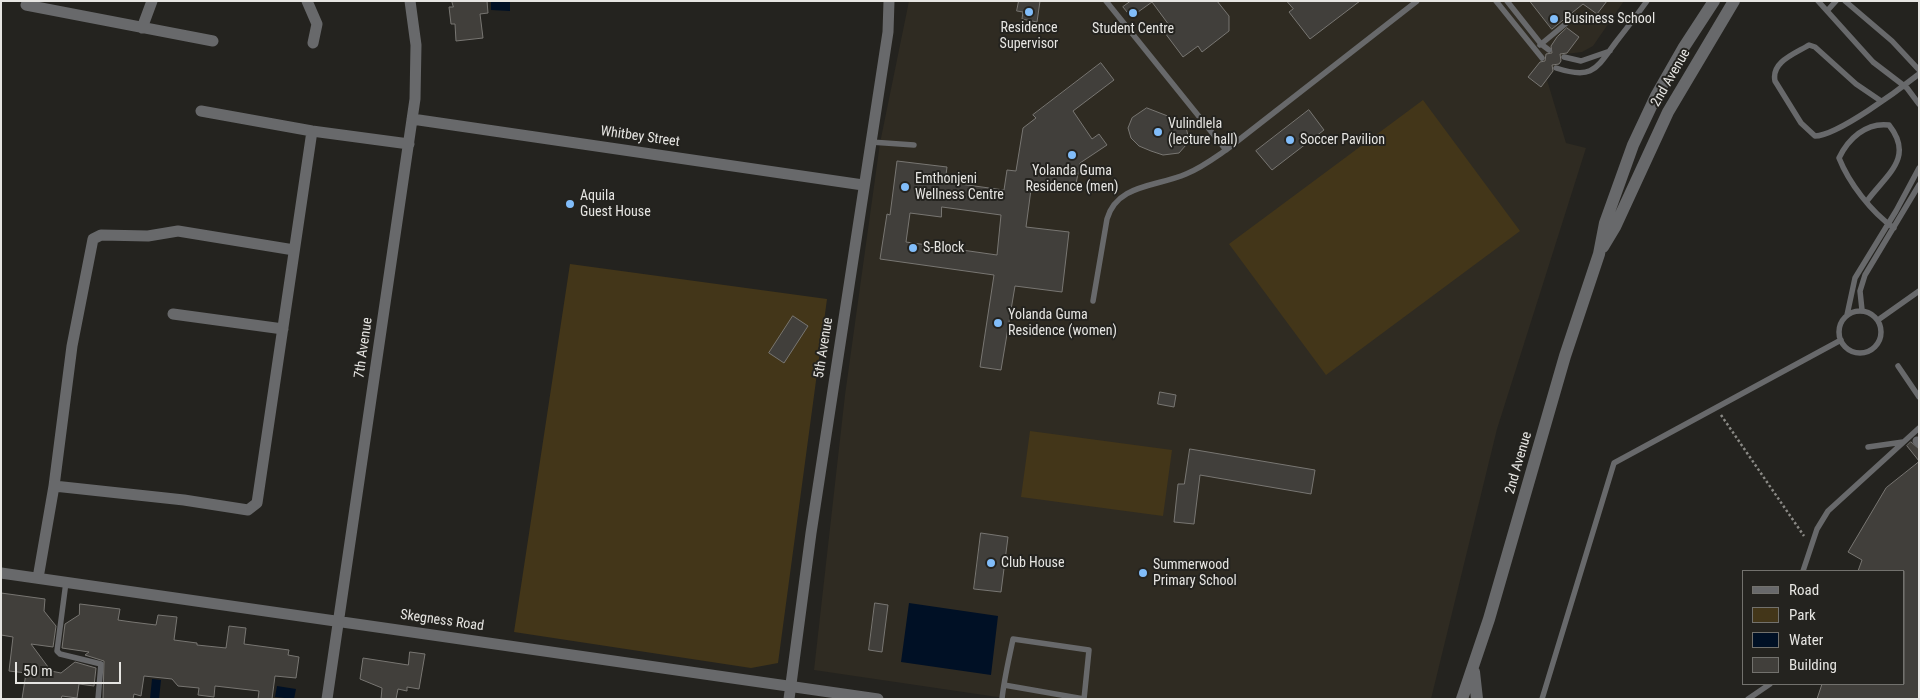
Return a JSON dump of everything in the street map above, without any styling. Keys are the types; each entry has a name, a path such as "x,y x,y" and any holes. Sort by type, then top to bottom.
{"street":[{"path":"142,28 152,1"},
{"path":"307,1 317,24 314,43"},
{"name":"7th Avenue","path":"327,699 412,119 417,69 415,30 410,1"},
{"name":"5th Avenue","path":"789,699 811,533 888,32 889,1"},
{"name":"2nd Avenue","path":"1462,699 1474,667 1565,356 1599,254 1605,223 1644,121 1679,54 1714,1"},
{"name":"2nd Avenue","path":"1599,254 1615,227 1660,127 1723,18 1736,1"},
{"path":"26,5 212,41"},
{"path":"201,111 312,131 409,144"},
{"name":"Whitbey Street","path":"412,119 863,185"},
{"path":"1644,121 1660,127"},
{"path":"54,486 252,509 259,496 312,131"},
{"path":"38,578 54,486 72,346 93,239 101,235 148,236 178,231 294,250"},
{"path":"173,314 283,329"},
{"name":"Skegness Road","path":"1,573 878,699"},
{"path":"1474,667 1477,699"},
{"name":"2nd Avenue","path":"1467,699 1469,682"}],"lane":[{"path":"1106,1 1226,150"},
{"path":"1094,301 1107,220 1110,207 1115,201 1126,194 1185,175 1226,150 1417,1"},
{"path":"1496,1 1542,58"},
{"path":"1507,1 1541,44 1549,50"},
{"path":"1556,68 1573,73 1586,72 1605,60 1648,1"},
{"path":"1818,1 1874,62 1904,86 1919,104"},
{"path":"1827,11 1836,1"},
{"path":"1846,1 1892,41 1919,70"},
{"path":"1534,49 1575,16"},
{"path":"1881,101 1856,84 1815,47 1809,46 1785,59 1776,68 1774,74 1775,82 1801,123 1816,136 1832,132 1881,101 1904,86 1919,74"},
{"path":"1564,57 1581,61 1610,51"},
{"path":"1867,201 1896,166 1899,156 1897,136 1888,126 1878,124 1865,129 1844,148 1838,158 1867,201 1894,228"},
{"path":"871,142 914,145"},
{"path":"1847,315 1862,310 1873,315 1878,320 1880,337 1870,350 1853,352 1841,340 1839,329 1847,315 1855,278 1919,168"},
{"path":"1862,310 1859,300 1862,283 1919,185"},
{"path":"1878,320 1919,291"},
{"path":"1542,699 1614,463 1841,340"},
{"path":"1898,366 1919,396"},
{"path":"1803,570 1811,545 1828,511 1919,428"},
{"path":"1868,447 1903,442"},
{"path":"66,582 57,651 60,654 101,664 98,699"},
{"path":"1002,699 1004,685 1013,638 1089,650 1084,699 1004,685"},
{"path":"1748,699 1769,685"}],"path":[{"path":"1716,408 1811,545"}],"shaded area":[{"path":"909,1 1624,1 1593,46 1582,52 1566,54 1547,80 1566,143 1586,148 1497,429 1431,699 1011,699 814,670 845,395 880,143"}],"green space":[{"path":"1423,100 1520,231 1326,375 1229,244"},
{"path":"570,264 827,299 778,663 751,668 514,632"},
{"path":"1030,431 1172,450 1163,516 1021,497"}],"water":[{"path":"491,1 510,2 510,11 491,10"},
{"path":"909,603 998,616 991,675 901,662"},
{"path":"152,679 161,680 159,699 150,699"},
{"path":"277,686 296,689 294,699 275,697"}],"building":[{"path":"452,1 487,1 488,13 480,14 483,38 456,41 455,24 451,24 449,7 453,7"},
{"name":"Residence Supervisor","path":"1019,1 1040,1 1037,22 1022,19 1023,12 1017,11"},
{"path":"1131,1 1217,1 1229,16 1229,31 1202,52 1198,46 1183,57 1162,29 1169,25 1152,2 1131,17 1123,7"},
{"path":"1287,1 1360,1 1310,39 1289,12 1293,9"},
{"name":"Business School","path":"1530,1 1607,1 1597,14 1583,4 1552,29"},
{"path":"1567,28 1579,37 1567,53 1560,54 1561,61 1559,64 1552,65 1553,71 1541,87 1528,77 1540,62 1545,61 1546,54 1552,53 1551,46"},
{"path":"1101,63 1114,80 1073,111 1092,139 1099,134 1107,145 1080,163 1075,189 1032,182 1026,227 1069,232 1062,292 1015,286 1001,370 980,367 994,275 880,259 887,214 890,215 897,161 947,167 945,182 1004,190 1007,170 1016,171 1023,128 1036,118 1033,115","holes":["942,207 1001,215 997,255 906,242 910,213 941,217"]},
{"name":"Vulindlela (lecture hall)","path":"1147,108 1178,120 1186,127 1188,136 1186,145 1179,153 1163,155 1139,146 1131,138 1128,128 1132,118"},
{"name":"Soccer Pavilion","path":"1309,110 1324,130 1272,170 1256,151"},
{"path":"793,316 808,326 784,363 769,353"},
{"path":"1160,392 1176,395 1174,407 1158,404"},
{"path":"1911,442 1919,449 1919,461 1907,446"},
{"path":"1190,449 1315,470 1311,494 1200,475 1194,524 1174,522 1178,484 1184,484"},
{"path":"1919,462 1919,699 1817,699 1822,685 1905,685 1905,570 1858,570 1862,560 1848,552 1886,488"},
{"name":"Club House","path":"981,533 1008,537 1001,592 974,589"},
{"path":"1,593 45,599 44,611 56,626 53,647 31,644 51,671 61,673 75,662 96,668 94,686 79,684 77,698 62,696 61,699 22,699 26,673 9,671 13,637 1,635"},
{"path":"875,603 888,605 882,652 869,650"},
{"path":"80,604 120,609 118,620 132,622 156,625 158,615 177,617 174,640 197,643 197,645 226,648 229,626 246,628 244,644 289,650 288,655 299,657 296,678 275,676 272,699 258,699 259,691 215,686 214,697 198,695 199,688 178,686 172,679 144,676 141,696 134,694 133,699 103,699 104,661 85,655 89,652 62,648 65,624 79,615"},
{"path":"410,652 425,654 419,689 407,687 407,691 398,689 396,699 381,699 382,688 360,679 363,658 408,665"}],"place":[{"name":"Residence Supervisor","path":"1029,12"},
{"name":"Student Centre","path":"1133,13"},
{"name":"Business School","path":"1554,19"},
{"name":"Vulindlela (lecture hall)","path":"1158,132"},
{"name":"Soccer Pavilion","path":"1290,140"},
{"name":"Yolanda Guma Residence (men)","path":"1072,155"},
{"name":"Emthonjeni Wellness Centre","path":"905,187"},
{"name":"Aquila Guest House","path":"570,204"},
{"name":"S-Block","path":"913,248"},
{"name":"Yolanda Guma Residence (women)","path":"998,323"},
{"name":"Club House","path":"991,563"},
{"name":"Summerwood Primary School","path":"1143,573"}]}
